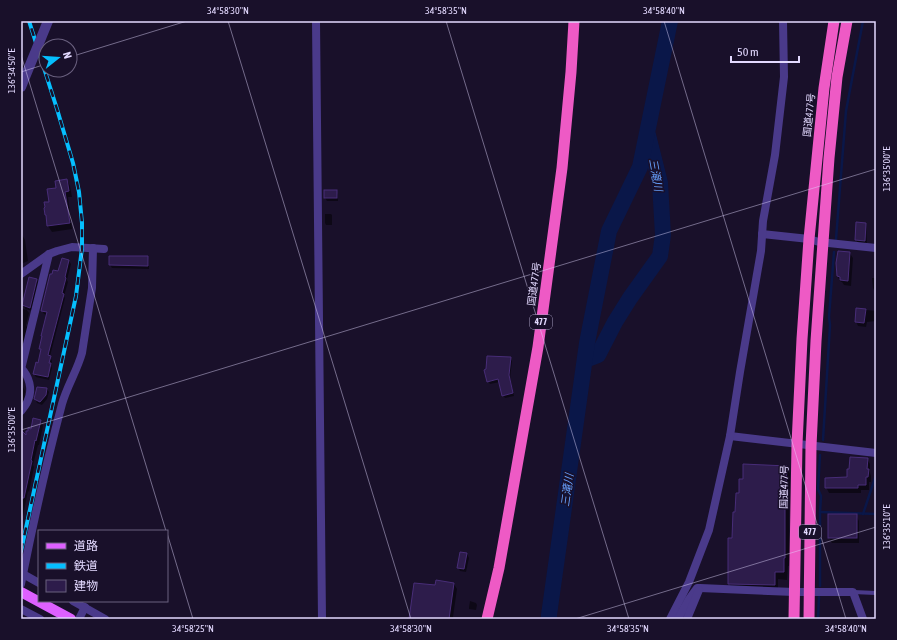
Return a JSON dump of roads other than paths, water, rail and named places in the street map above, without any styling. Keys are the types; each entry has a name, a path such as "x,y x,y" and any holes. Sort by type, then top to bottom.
{"highway":[{"name":"国道477号","path":"487,619 499,568 538,347 562,168 574,21"},
{"name":"国道477号","path":"794,619 802,339 809,239 824,88 834,21"},
{"name":"477","path":"809,619 811,446 822,242 837,77 847,21"}],"main road":[{"path":"21,592 38,601"},
{"path":"40,602 71,619"}],"street":[{"path":"21,87 48,21"},
{"path":"316,21 322,619"},
{"path":"670,619 689,582 709,530 730,436 761,251 763,221 775,155 784,77 782,21"},
{"path":"762,234 876,248"},
{"path":"21,274 49,254 72,247 104,249"},
{"path":"21,584 49,453 67,388 82,353 92,288 93,248"},
{"path":"21,411 29,398 30,384 21,369 49,254"},
{"path":"730,436 876,453"},
{"path":"23,574 38,582"},
{"path":"678,619 697,588 794,592 853,592 863,619"},
{"path":"687,619 700,588"},
{"path":"75,602 105,619"},
{"path":"79,619 85,607"},
{"path":"21,610 40,619"}],"lane":[{"path":"853,592 876,592"}],"waterway":[{"name":"三滝川","path":"549,619 587,343 609,231 640,167 670,21"},
{"path":"836,239 846,111 863,21"},
{"name":"三滝川","path":"585,360 598,355 615,322 630,298 660,256 663,235 660,183 648,135"},
{"path":"823,440 834,252"},
{"path":"820,455 818,489 821,496 820,586"},
{"path":"863,514 876,475"},
{"path":"820,512 876,514"},
{"path":"818,619 819,597"}],"railway":[{"path":"21,551 76,296 82,248 82,223 79,192 73,163 29,21"}]}
